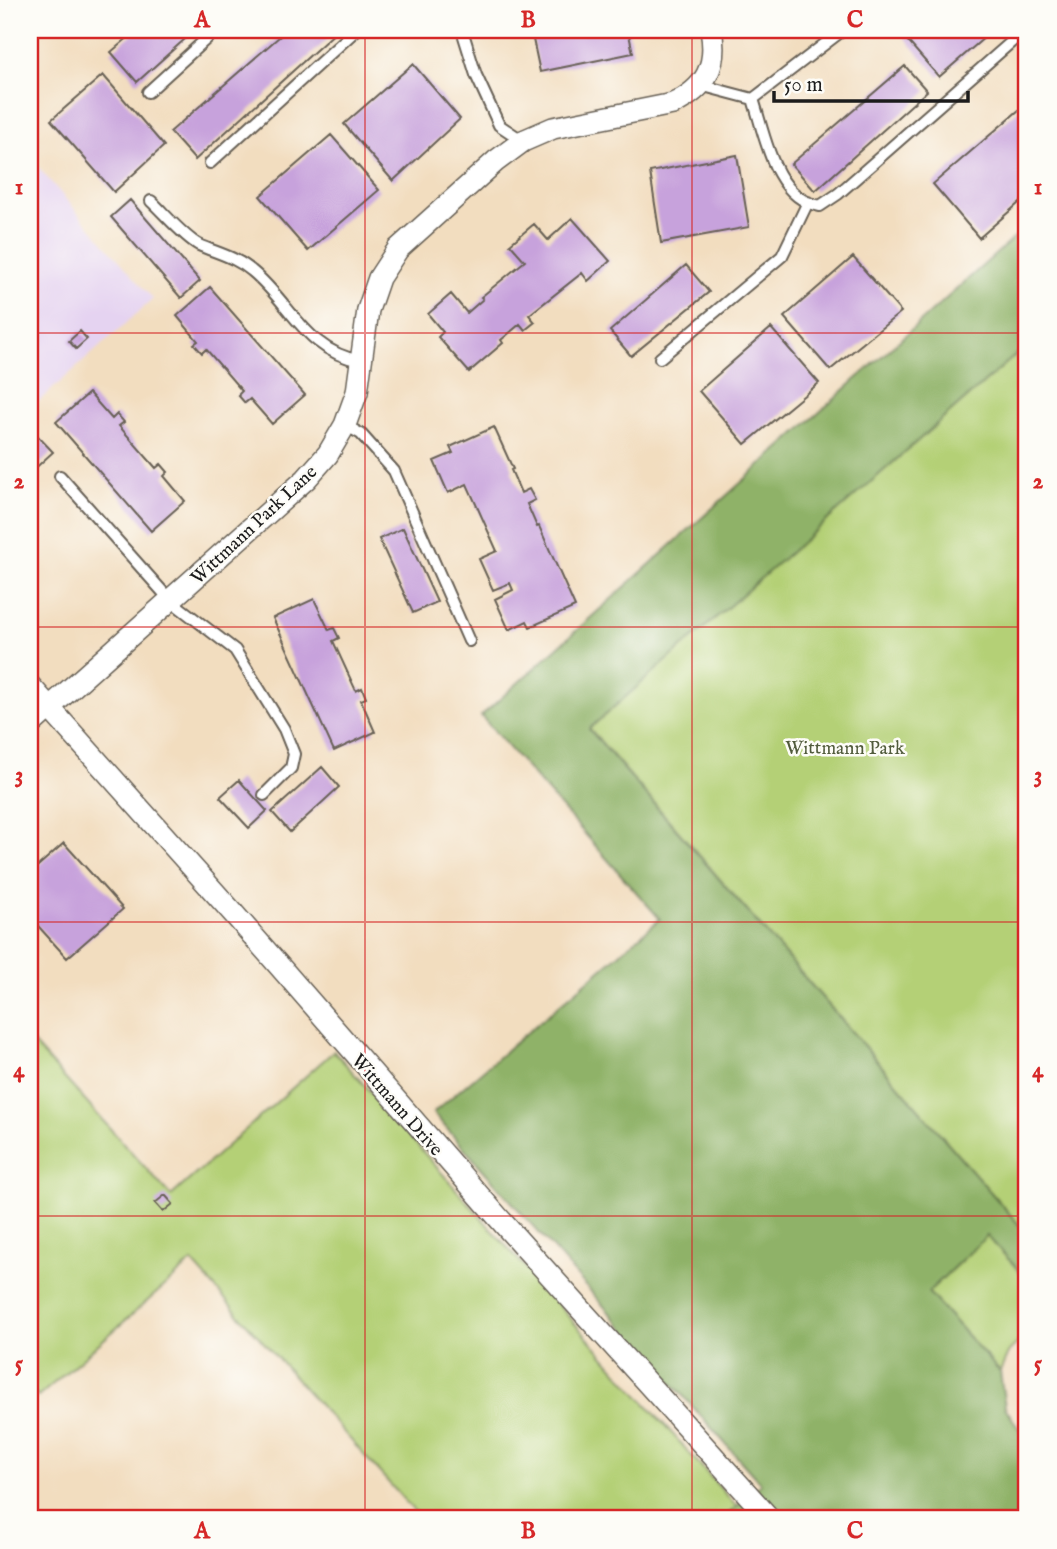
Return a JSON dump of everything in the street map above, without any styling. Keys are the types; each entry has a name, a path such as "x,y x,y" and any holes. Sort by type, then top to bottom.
{"street":[{"path":"700,85 712,65 714,46 711,30"},
{"name":"Wittmann Park Lane","path":"30,725 306,479 328,454 345,425 357,392 368,310 379,278 398,250 496,161 523,142 553,128 673,104 690,96 700,85"},
{"name":"Wittmann Drive","path":"30,686 510,1231 770,1519"}],"lane":[{"path":"148,92 216,30"},
{"path":"210,163 356,30"},
{"path":"462,30 476,75 499,125 523,142"},
{"path":"753,99 843,30"},
{"path":"753,99 781,178 792,191 808,202 820,205 838,194 1025,30"},
{"path":"700,85 753,99"},
{"path":"151,201 197,244 221,252 250,269 316,342 332,353 361,362"},
{"path":"660,358 782,256 808,202"},
{"path":"345,425 361,434 394,471 468,641"},
{"path":"60,476 170,600 235,650 284,729 294,754 291,768 264,795"}],"shaded area":[{"path":"30,158 153,299 30,409"}],"green space":[{"path":"1027,226 1027,345 589,729 1027,1234 1027,1279 987,1236 928,1292 1000,1372 1005,1407 1019,1429 1027,1432 1027,1519 723,1519 761,1484 433,1113 660,919 481,716"},
{"name":"Wittmann Park","path":"1027,345 1027,1234 589,728"},
{"path":"30,1040 171,1196 334,1051 737,1507 723,1519 421,1519 192,1262 38,1397 30,1388"},
{"path":"987,1236 1027,1279 1027,1334 1009,1351 1000,1372 928,1292"}],"building":[{"path":"137,30 195,30 137,82 111,52"},
{"path":"287,30 338,30 195,160 170,132"},
{"path":"531,30 628,30 633,53 540,72"},
{"path":"898,30 993,30 939,77"},
{"path":"413,64 460,119 393,181 344,124"},
{"path":"905,66 927,91 815,191 791,164"},
{"path":"103,75 164,146 114,192 51,120"},
{"path":"1027,103 1027,196 979,238 933,184"},
{"path":"331,135 379,190 308,251 260,196"},
{"path":"737,155 749,227 661,243 650,172"},
{"path":"130,200 200,281 181,298 111,217"},
{"path":"572,218 610,261 588,281 582,273 529,315 535,322 525,330 520,324 501,340 503,343 469,372 438,337 443,332 428,314 451,294 467,313 483,299 481,297 525,261 510,244 534,224 548,240"},
{"path":"853,257 901,312 830,370 784,317"},
{"path":"686,265 709,292 631,356 610,331"},
{"path":"210,287 305,395 272,424 250,399 245,403 238,395 242,391 206,349 202,353 194,344 198,341 177,316"},
{"path":"771,328 819,383 745,444 699,391"},
{"path":"80,331 87,339 76,349 69,341"},
{"path":"89,393 112,419 117,414 124,422 119,426 156,468 161,464 168,472 164,476 185,501 151,531 56,422"},
{"path":"494,427 521,493 529,489 535,500 527,504 575,607 530,627 527,621 509,630 495,599 513,590 510,583 493,590 479,559 497,551 467,484 448,493 434,461 453,453 450,447"},
{"path":"34,432 53,452 30,473 30,436"},
{"path":"403,528 437,602 413,613 379,539"},
{"path":"314,599 329,630 334,628 339,638 333,641 356,691 362,688 366,698 361,700 375,732 334,751 273,618"},
{"path":"322,767 339,787 290,832 272,812"},
{"path":"239,780 267,811 249,828 220,797"},
{"path":"64,843 123,909 67,958 30,917 30,873"},
{"path":"165,1195 173,1204 163,1212 155,1203"}]}
